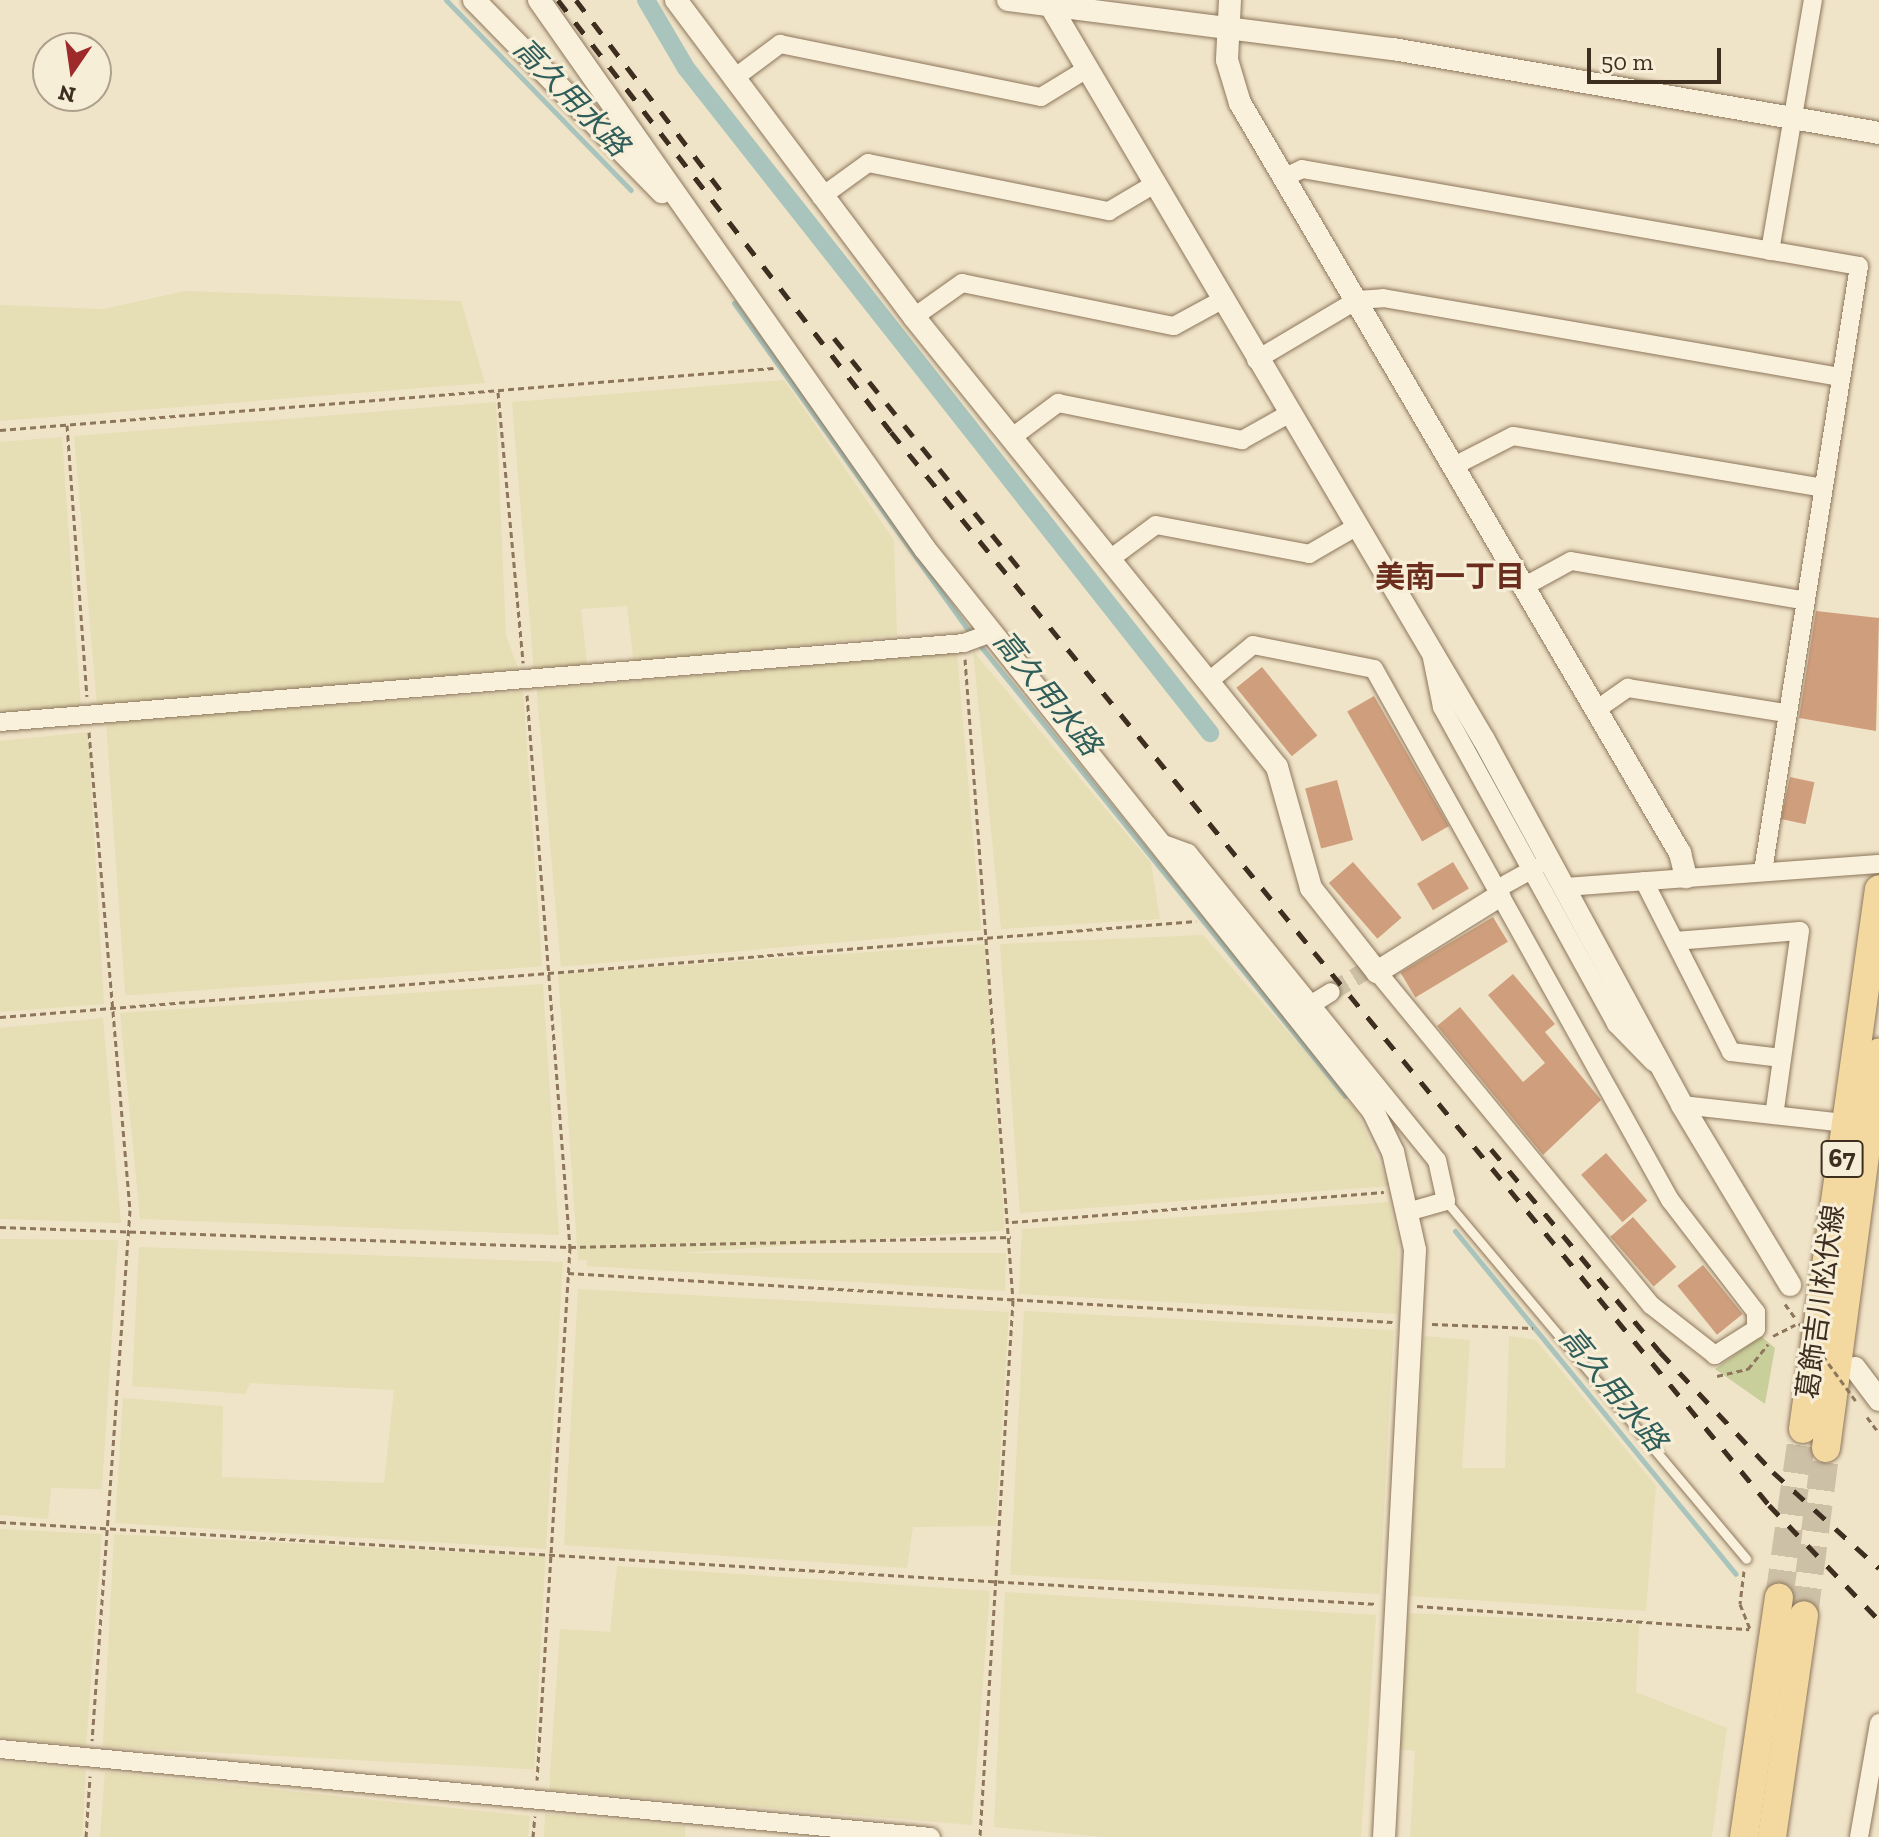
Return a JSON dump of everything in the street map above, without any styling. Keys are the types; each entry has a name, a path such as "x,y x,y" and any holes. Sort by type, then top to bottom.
{"main road":[{"name":"葛飾吉川松伏線","path":"1826,1448 1865,1126 1879,889"},
{"name":"葛飾吉川松伏線","path":"1803,1429 1879,1053"},
{"path":"1744,1837 1779,1598"},
{"path":"1772,1837 1804,1615"}],"street":[{"path":"474,0 705,236"},
{"path":"539,0 705,236 976,639 1155,841 1373,1111 1411,1211 1410,1323 1391,1605 1384,1837"},
{"path":"676,0 914,317 1277,767 1311,888 1377,972 1651,1305 1707,1353 1723,1354 1756,1329 1756,1312 1670,1200 1502,890 1374,669 1253,645 1209,681"},
{"path":"1008,0 1486,63 1879,133"},
{"path":"1230,0 1228,29 1232,84 1283,178 1596,710 1686,877"},
{"path":"1770,251 1813,0"},
{"path":"1049,4 1287,415 1430,648 1784,1290"},
{"path":"733,79 780,44 1041,97 1085,70"},
{"path":"821,197 868,163 1109,211 1153,185"},
{"path":"1283,178 1302,169 1859,266 1801,600 1763,871"},
{"path":"914,317 962,283 1174,326 1220,301"},
{"path":"1256,360 1357,300 1839,377"},
{"path":"1011,438 1058,403 1242,440 1287,415"},
{"path":"1454,466 1513,436 1819,487"},
{"path":"1110,559 1156,525 1309,554 1354,528"},
{"path":"1525,586 1571,561 1801,600"},
{"path":"0,722 976,639"},
{"path":"1430,648 1442,707 1535,868 1616,1024 1667,1077"},
{"path":"1596,710 1628,688 1785,713"},
{"path":"1155,841 1188,853 1437,1160 1446,1201 1411,1211"},
{"path":"1564,887 1879,864"},
{"path":"1377,972 1535,868"},
{"path":"1644,881 1731,1052 1782,1058"},
{"path":"1675,941 1800,931 1774,1115"},
{"path":"1312,1004 1331,992"},
{"path":"1682,1105 1865,1126"},
{"path":"1855,1368 1869,1402"},
{"path":"1859,1837 1879,1723"},
{"path":"0,1749 536,1803 931,1837"}],"lane":[{"path":"1446,1201 1746,1559"}],"path":[{"path":"0,430 765,368"},
{"path":"498,392 525,678 570,1247 533,1837"},
{"path":"67,425 126,1232 86,1837"},
{"path":"976,639 986,937 1011,1222 1013,1300 980,1837"},
{"path":"0,1017 1195,922"},
{"path":"1011,1222 1391,1191"},
{"path":"0,1227 570,1247 1012,1237"},
{"path":"568,1273 1410,1323 1552,1328"},
{"path":"1784,1290 1799,1323 1869,1402"},
{"path":"1782,1331 1799,1323"},
{"path":"1717,1376 1748,1369 1771,1337"},
{"path":"0,1522 1749,1629"}],"shaded area":[{"path":"184,291 461,301 485,383 0,421 0,305 104,309"},
{"path":"784,380 894,540 897,635 634,664 627,606 581,609 588,671 534,672 512,402"},
{"path":"496,402 506,636 519,670 97,707 74,436"},
{"path":"62,437 81,708 0,713 0,442"},
{"path":"973,651 1151,863 1160,919 1001,929"},
{"path":"957,653 981,930 561,967 537,690"},
{"path":"523,692 542,966 125,995 106,721"},
{"path":"88,732 104,1004 0,1012 0,741"},
{"path":"1203,935 1356,1110 1389,1186 1020,1213 1000,944"},
{"path":"985,944 1005,1230 578,1260 558,974"},
{"path":"543,984 559,1235 140,1219 120,1013"},
{"path":"103,1018 121,1223 0,1219 0,1028"},
{"path":"1389,1202 1398,1241 1397,1314 1019,1294 1022,1229"},
{"path":"0,1239 118,1240 102,1489 51,1488 48,1519 0,1515"},
{"path":"139,1247 563,1262 546,1549 115,1523 123,1398 223,1406 222,1477 384,1483 394,1390 250,1383 245,1394 132,1386"},
{"path":"587,1253 1006,1253 1005,1291 587,1266"},
{"path":"578,1289 1009,1312 996,1526 913,1527 907,1568 564,1545"},
{"path":"1024,1311 1393,1330 1380,1594 1010,1575"},
{"path":"1424,1336 1470,1340 1462,1468 1505,1468 1509,1336 1536,1340 1656,1486 1646,1611 1409,1596"},
{"path":"0,1529 102,1534 86,1746 0,1738"},
{"path":"114,1534 545,1557 534,1769 103,1747"},
{"path":"617,1566 990,1591 972,1825 549,1790 560,1629 610,1632"},
{"path":"1005,1592 1376,1615 1361,1837 1103,1837 994,1827"},
{"path":"1409,1613 1639,1624 1636,1692 1727,1728 1712,1837 1410,1837 1415,1751 1397,1749"},
{"path":"0,1762 86,1770 82,1837 0,1837"},
{"path":"105,1772 530,1816 528,1837 100,1837"},
{"path":"545,1814 685,1826 685,1837 544,1837"}],"green space":[{"path":"1761,1336 1775,1348 1765,1404 1715,1369"}],"building":[{"path":"1816,611 1879,618 1876,731 1799,718"},
{"path":"1262,667 1317,735 1292,756 1236,688"},
{"path":"1374,696 1449,826 1422,841 1347,712"},
{"path":"1790,777 1814,782 1806,824 1781,819"},
{"path":"1337,780 1353,840 1321,848 1305,789"},
{"path":"1353,862 1402,918 1377,939 1329,883"},
{"path":"1453,862 1469,889 1433,910 1417,884"},
{"path":"1493,917 1508,942 1415,997 1400,973"},
{"path":"1513,974 1555,1024 1545,1032 1601,1100 1543,1155 1437,1026 1460,1007 1523,1082 1545,1063 1488,995"},
{"path":"1606,1153 1647,1201 1622,1222 1581,1175"},
{"path":"1633,1217 1676,1267 1654,1286 1610,1237"},
{"path":"1703,1265 1743,1314 1717,1335 1677,1286"}],"waterway":[{"name":"高久用水路","path":"446,0 631,190"},
{"path":"646,0 686,68 1210,733"},
{"name":"高久用水路","path":"734,303 972,635"},
{"name":"高久用水路","path":"978,643 1345,1096"},
{"name":"高久用水路","path":"1455,1231 1736,1574"}],"tunnel":[{"path":"1331,992 1383,960"},
{"path":"1779,1598 1803,1429"},
{"path":"1804,1615 1826,1448"}],"railway":[{"path":"558,0 891,432 1314,952 1769,1505 1879,1620"},
{"path":"576,0 724,195"},
{"path":"834,338 1022,572"},
{"path":"1491,1149 1660,1352 1773,1472 1879,1568"}],"district":[{"name":"美南一丁目","path":"1450,577"}]}
